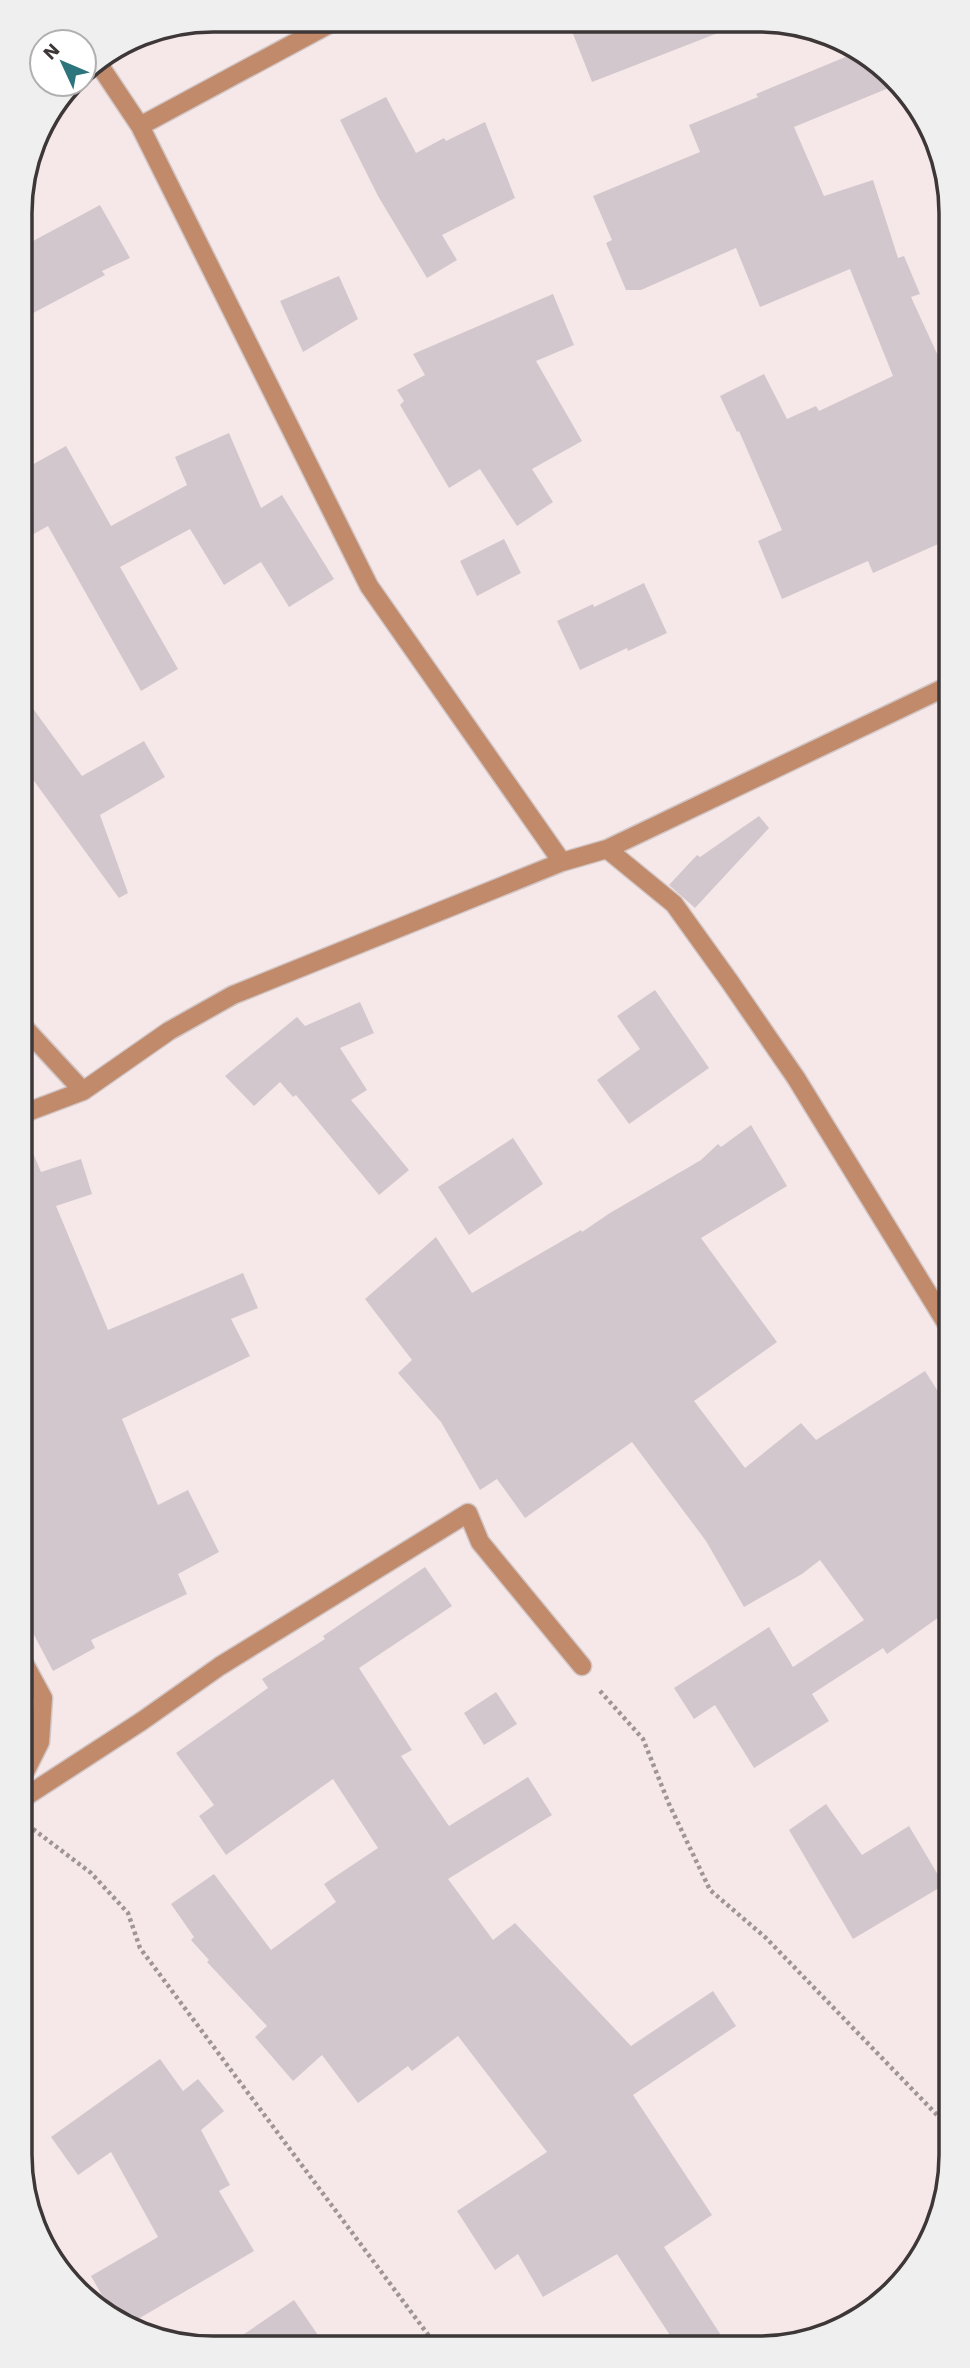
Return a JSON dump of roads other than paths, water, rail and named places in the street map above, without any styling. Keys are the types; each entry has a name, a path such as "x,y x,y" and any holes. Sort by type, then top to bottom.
{"street":[{"path":"140,126 315,32"},
{"path":"102,70 140,126 369,586 562,862"},
{"path":"32,1110 83,1091 169,1031 233,995 562,862 607,849 939,690"},
{"path":"607,849 674,904 796,1078 938,1310"},
{"path":"32,1036 83,1091"},
{"path":"32,1792 142,1721 220,1666 468,1513 480,1542 582,1666"},
{"path":"32,1678 43,1698 40,1742 32,1758"}]}
